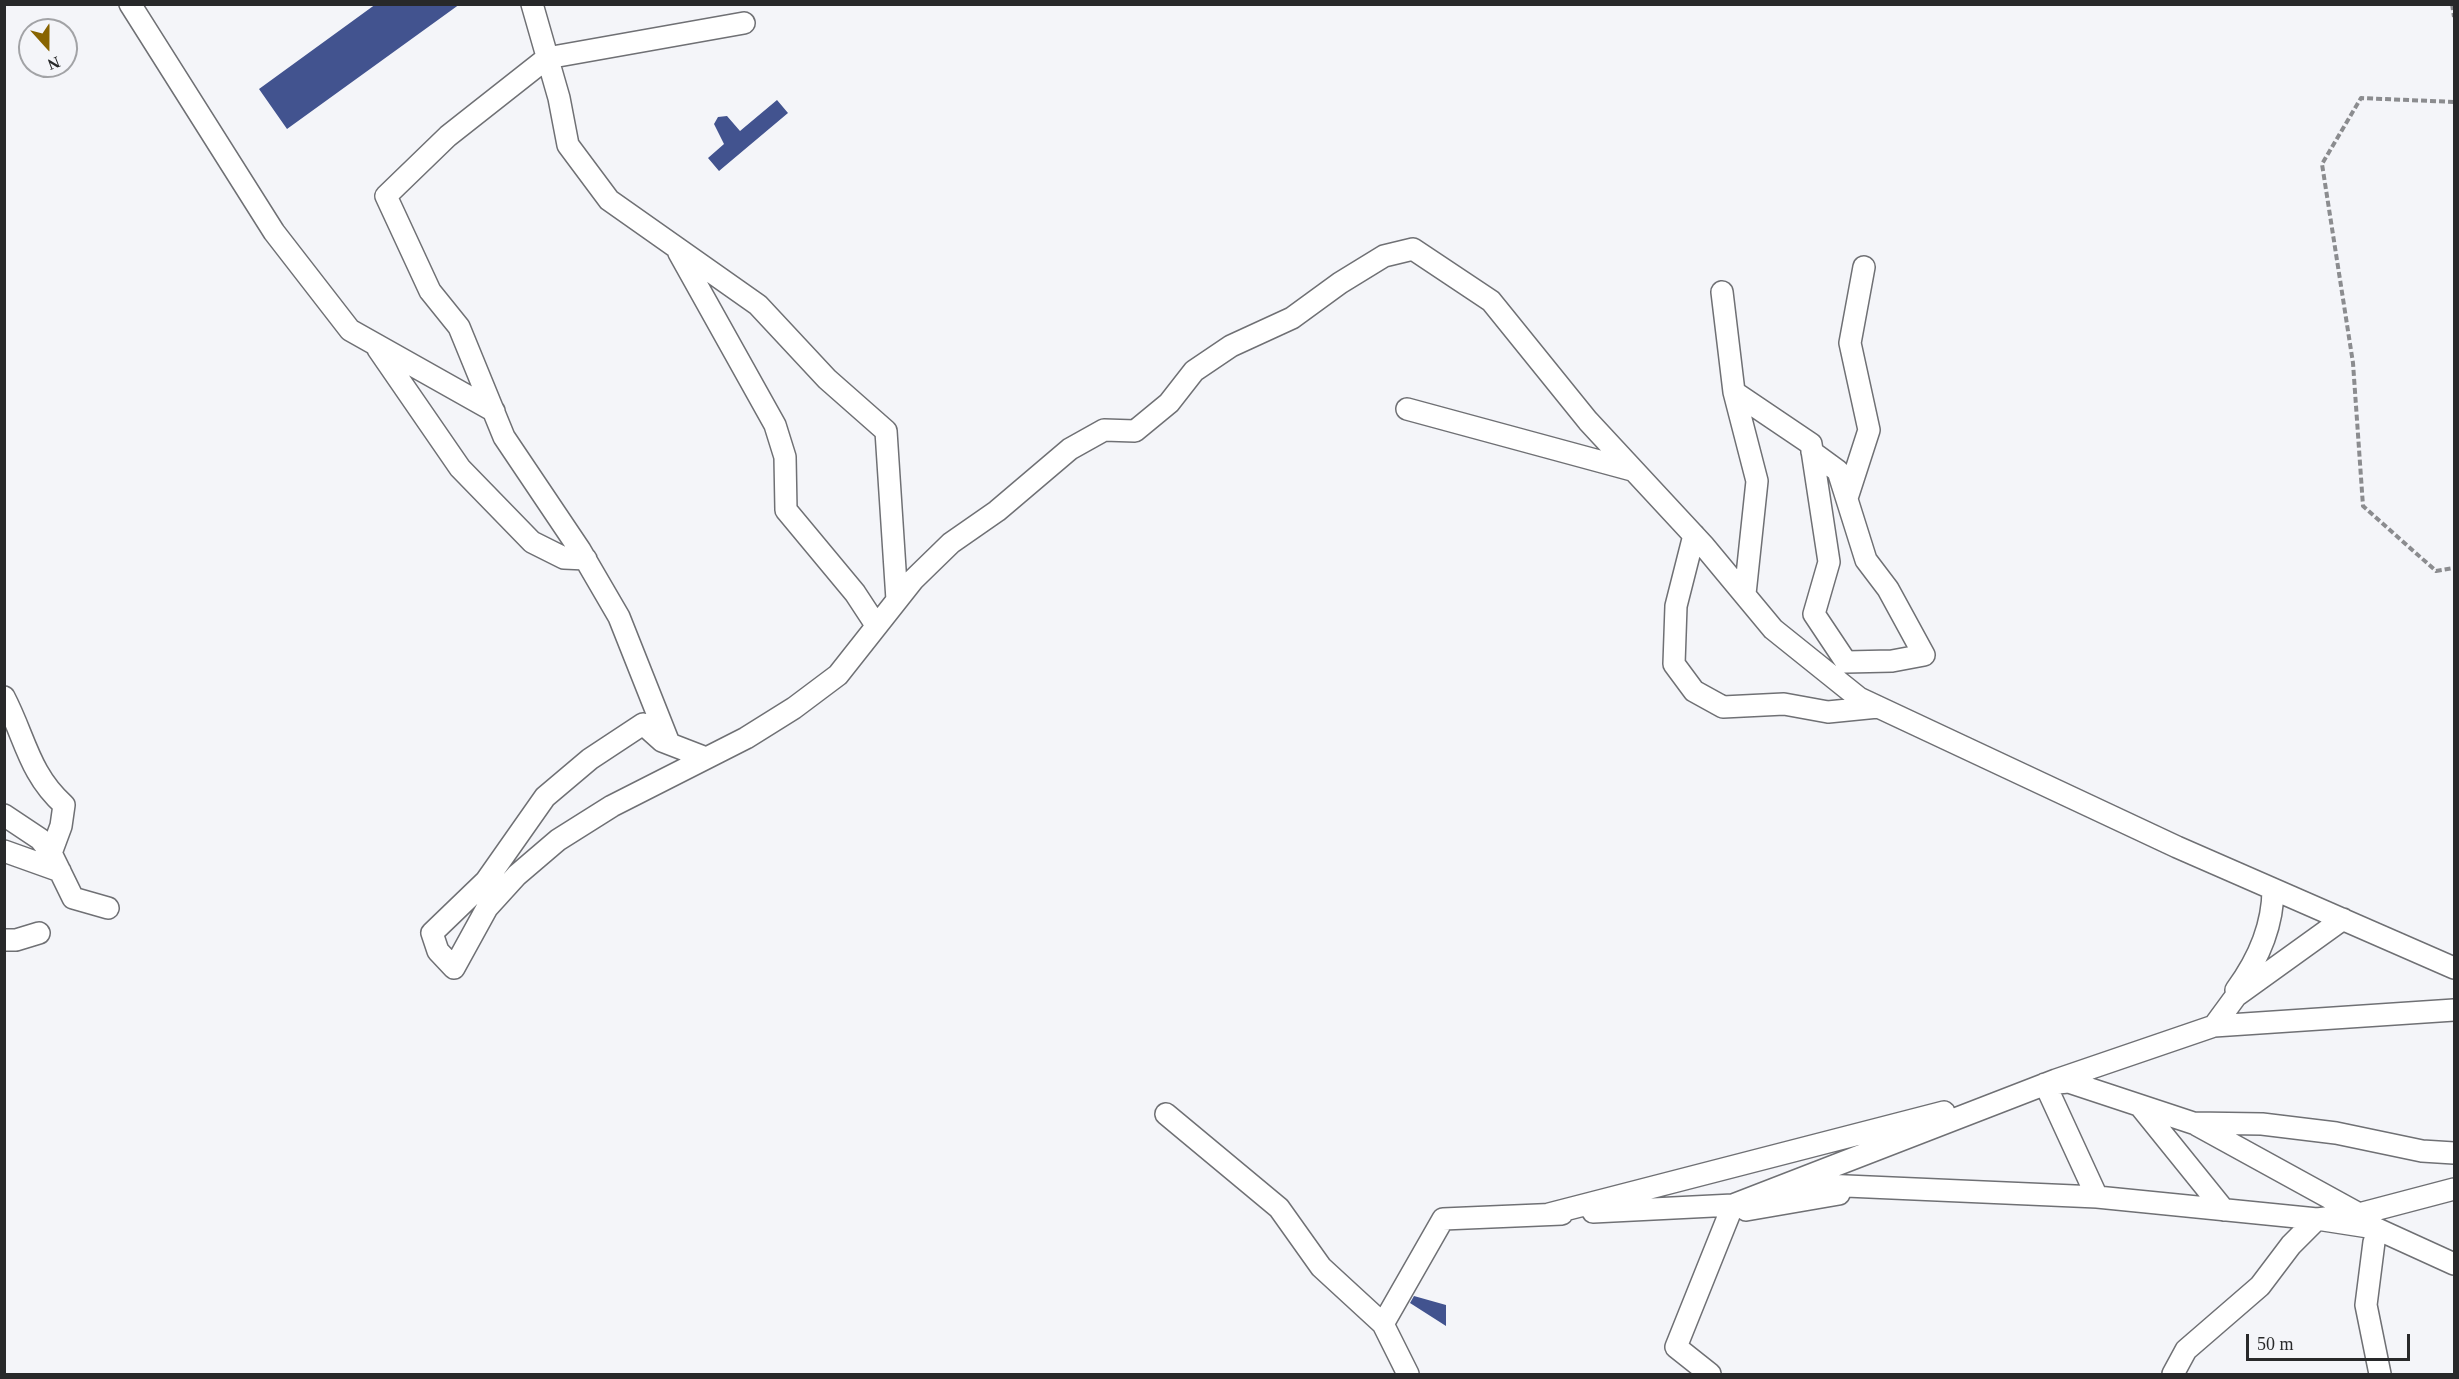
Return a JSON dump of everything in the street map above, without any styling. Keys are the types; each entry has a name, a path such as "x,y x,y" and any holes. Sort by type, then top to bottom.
{"street":[{"path":"130,4 274,232 350,330 494,411"},
{"path":"532,4 559,98 568,145 609,200 758,305 826,379 886,431 897,600"},
{"path":"669,744 619,616 586,559 504,436 459,327 430,291 386,196 448,136 548,58 744,23"},
{"path":"676,248 775,424 786,457 786,510 855,593 876,626"},
{"path":"706,758 669,744 643,724 590,759 545,797 486,881 432,933 438,951 454,968 487,908 517,875 558,840 612,806 746,738 794,708 838,675 897,600 951,543 997,511 1070,449 1104,430 1135,431 1169,403 1194,371 1231,346 1292,318 1340,283 1384,256 1413,249 1491,301 1588,422 1694,535 1773,629 1859,698 2273,889 2454,968"},
{"path":"1847,498 1869,430 1850,343 1864,267"},
{"path":"1722,292 1734,392 1756,481 1745,594"},
{"path":"374,344 460,468 532,542 564,558 586,559"},
{"path":"1734,392 1811,444 1812,452 1829,562 1814,614 1846,662 1892,661 1924,655 1888,589 1866,560 1838,471 1812,452"},
{"path":"1407,409 1632,470"},
{"path":"1694,535 1676,606 1674,664 1694,692 1723,707 1784,704 1828,712 1879,707"},
{"path":"4,697 30,761 48,790 64,805 55,862"},
{"path":"4,815 40,839 55,862 73,898 108,908"},
{"path":"4,851 55,862"},
{"path":"2228,1008 2232,994 2254,964 2273,914 2273,889"},
{"path":"2214,1026 2236,996 2343,919"},
{"path":"4,940 16,940 39,933"},
{"path":"1710,1374 1676,1347 1732,1209 1791,1183 2041,1086 2214,1026 2454,1010"},
{"path":"1549,1214 2041,1086 2069,1082 2193,1123 2359,1214"},
{"path":"2041,1086 2097,1197"},
{"path":"2140,1106 2224,1210"},
{"path":"1166,1114 1279,1208 1321,1267 1383,1324 1408,1374"},
{"path":"2193,1123 2262,1124 2336,1133 2422,1151 2454,1153"},
{"path":"1791,1183 2097,1197 2317,1219 2375,1228 2454,1264"},
{"path":"1383,1324 1443,1219 1732,1209 1881,1187"},
{"path":"2173,1374 2186,1350 2260,1286 2291,1245 2317,1219 2359,1214 2454,1189"},
{"path":"2373,1242 2366,1305 2380,1374"}],"path":[{"path":"2452,4 2454,17"},
{"path":"2454,102 2361,98 2322,164 2353,363 2362,506 2436,571 2454,568"}],"building":[{"path":"376,4 460,4 287,129 259,89"},
{"path":"777,100 788,113 719,171 708,158 724,144 714,124 718,117 727,116 740,131"},
{"path":"1414,1296 1446,1305 1446,1326 1410,1303"}]}
